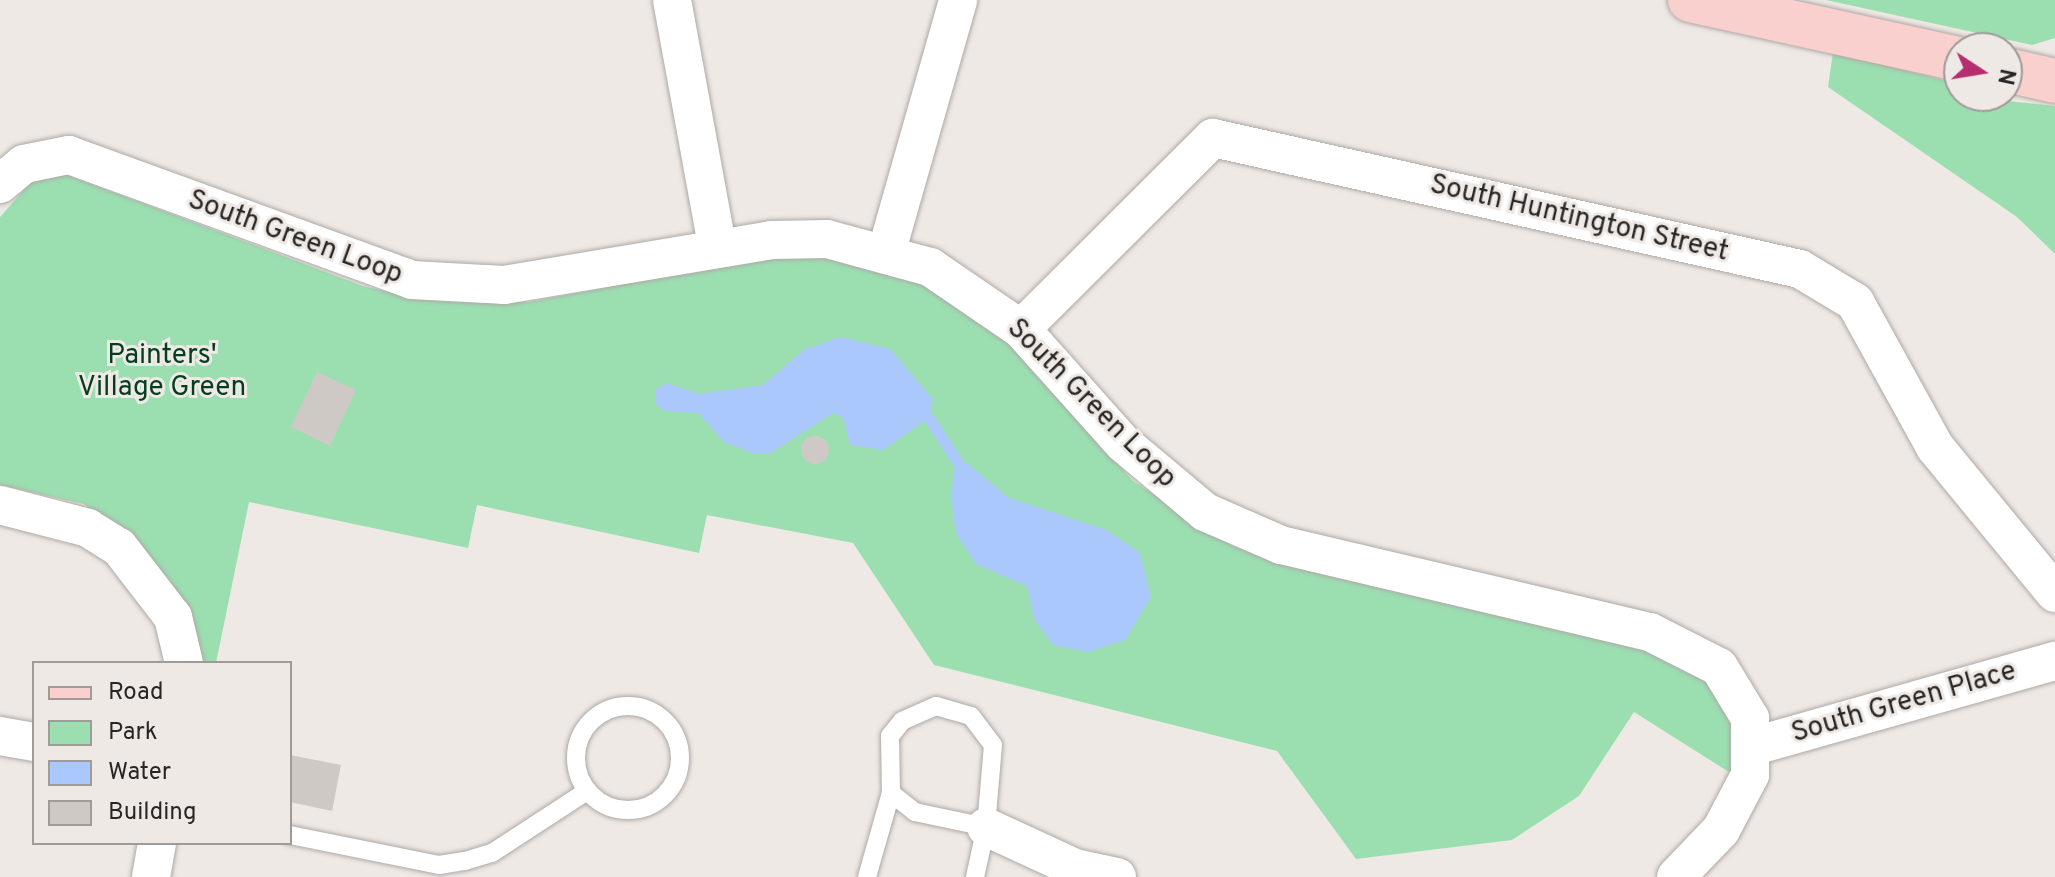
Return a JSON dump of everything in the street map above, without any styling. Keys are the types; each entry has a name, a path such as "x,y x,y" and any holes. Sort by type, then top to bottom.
{"street":[{"path":"672,0 717,245"},
{"path":"887,250 958,0"},
{"path":"1690,0 1943,55"},
{"path":"2023,74 2055,81"},
{"name":"South Huntington Street","path":"1021,329 1213,138 1800,269 1855,302 1935,447 2055,593"},
{"name":"South Green Loop","path":"0,184 24,164 69,155 412,280 504,285 717,245 827,239 887,250 930,267 1021,329 1124,444 1205,512 1281,545 1688,646 1740,695 1754,746 1740,801 1676,877"},
{"path":"0,505 88,528 119,547 158,591 183,661"},
{"name":"South Green Place","path":"1754,746 2055,661"},
{"path":"0,736 32,742"},
{"path":"986,827 1075,868 1117,877"},
{"path":"151,877 157,845"}],"lane":[{"path":"867,877 891,793 885,755 902,721 936,706 955,708 985,729 993,745 986,827 975,877"},
{"path":"624,707 663,720 680,751 662,797 632,810 587,791 575,759 586,727 624,707"},
{"path":"292,835 439,865 492,853 587,791"},
{"path":"891,793 915,812 986,827"}],"green space":[{"path":"1826,0 2055,0 2055,38 2032,45 2023,43 2023,32 1972,32"},
{"path":"1833,52 1943,80 1943,112 2023,112 2023,103 2055,106 2055,254 2017,217 1828,87"},
{"name":"Painters' Village Green","path":"57,171 363,286 418,299 529,302 779,255 827,254 929,285 1009,343 1133,481 1233,546 1284,564 1640,647 1697,673 1721,698 1732,724 1732,774 1634,712 1579,796 1512,840 1356,859 1277,751 934,665 853,543 707,515 699,553 477,505 468,548 249,502 216,661 202,661 183,602 147,552 84,504 0,485 0,217 36,176"}],"water":[{"path":"841,337 890,349 933,399 929,418 883,450 850,445 843,418 833,413 771,453 755,454 724,442 698,413 664,411 655,402 656,389 667,383 699,394 763,385 805,349"},
{"path":"967,463 1009,498 1107,530 1140,553 1151,597 1125,640 1088,652 1053,645 1034,619 1027,586 976,564 956,533 951,497 954,471"}],"building":[{"path":"317,372 356,390 330,446 291,427"},
{"path":"815,436 825,440 829,450 825,460 815,464 805,460 801,450 805,440"},
{"path":"292,755 341,765 332,811 292,802"}],"waterway":[{"path":"929,418 960,466"}]}
